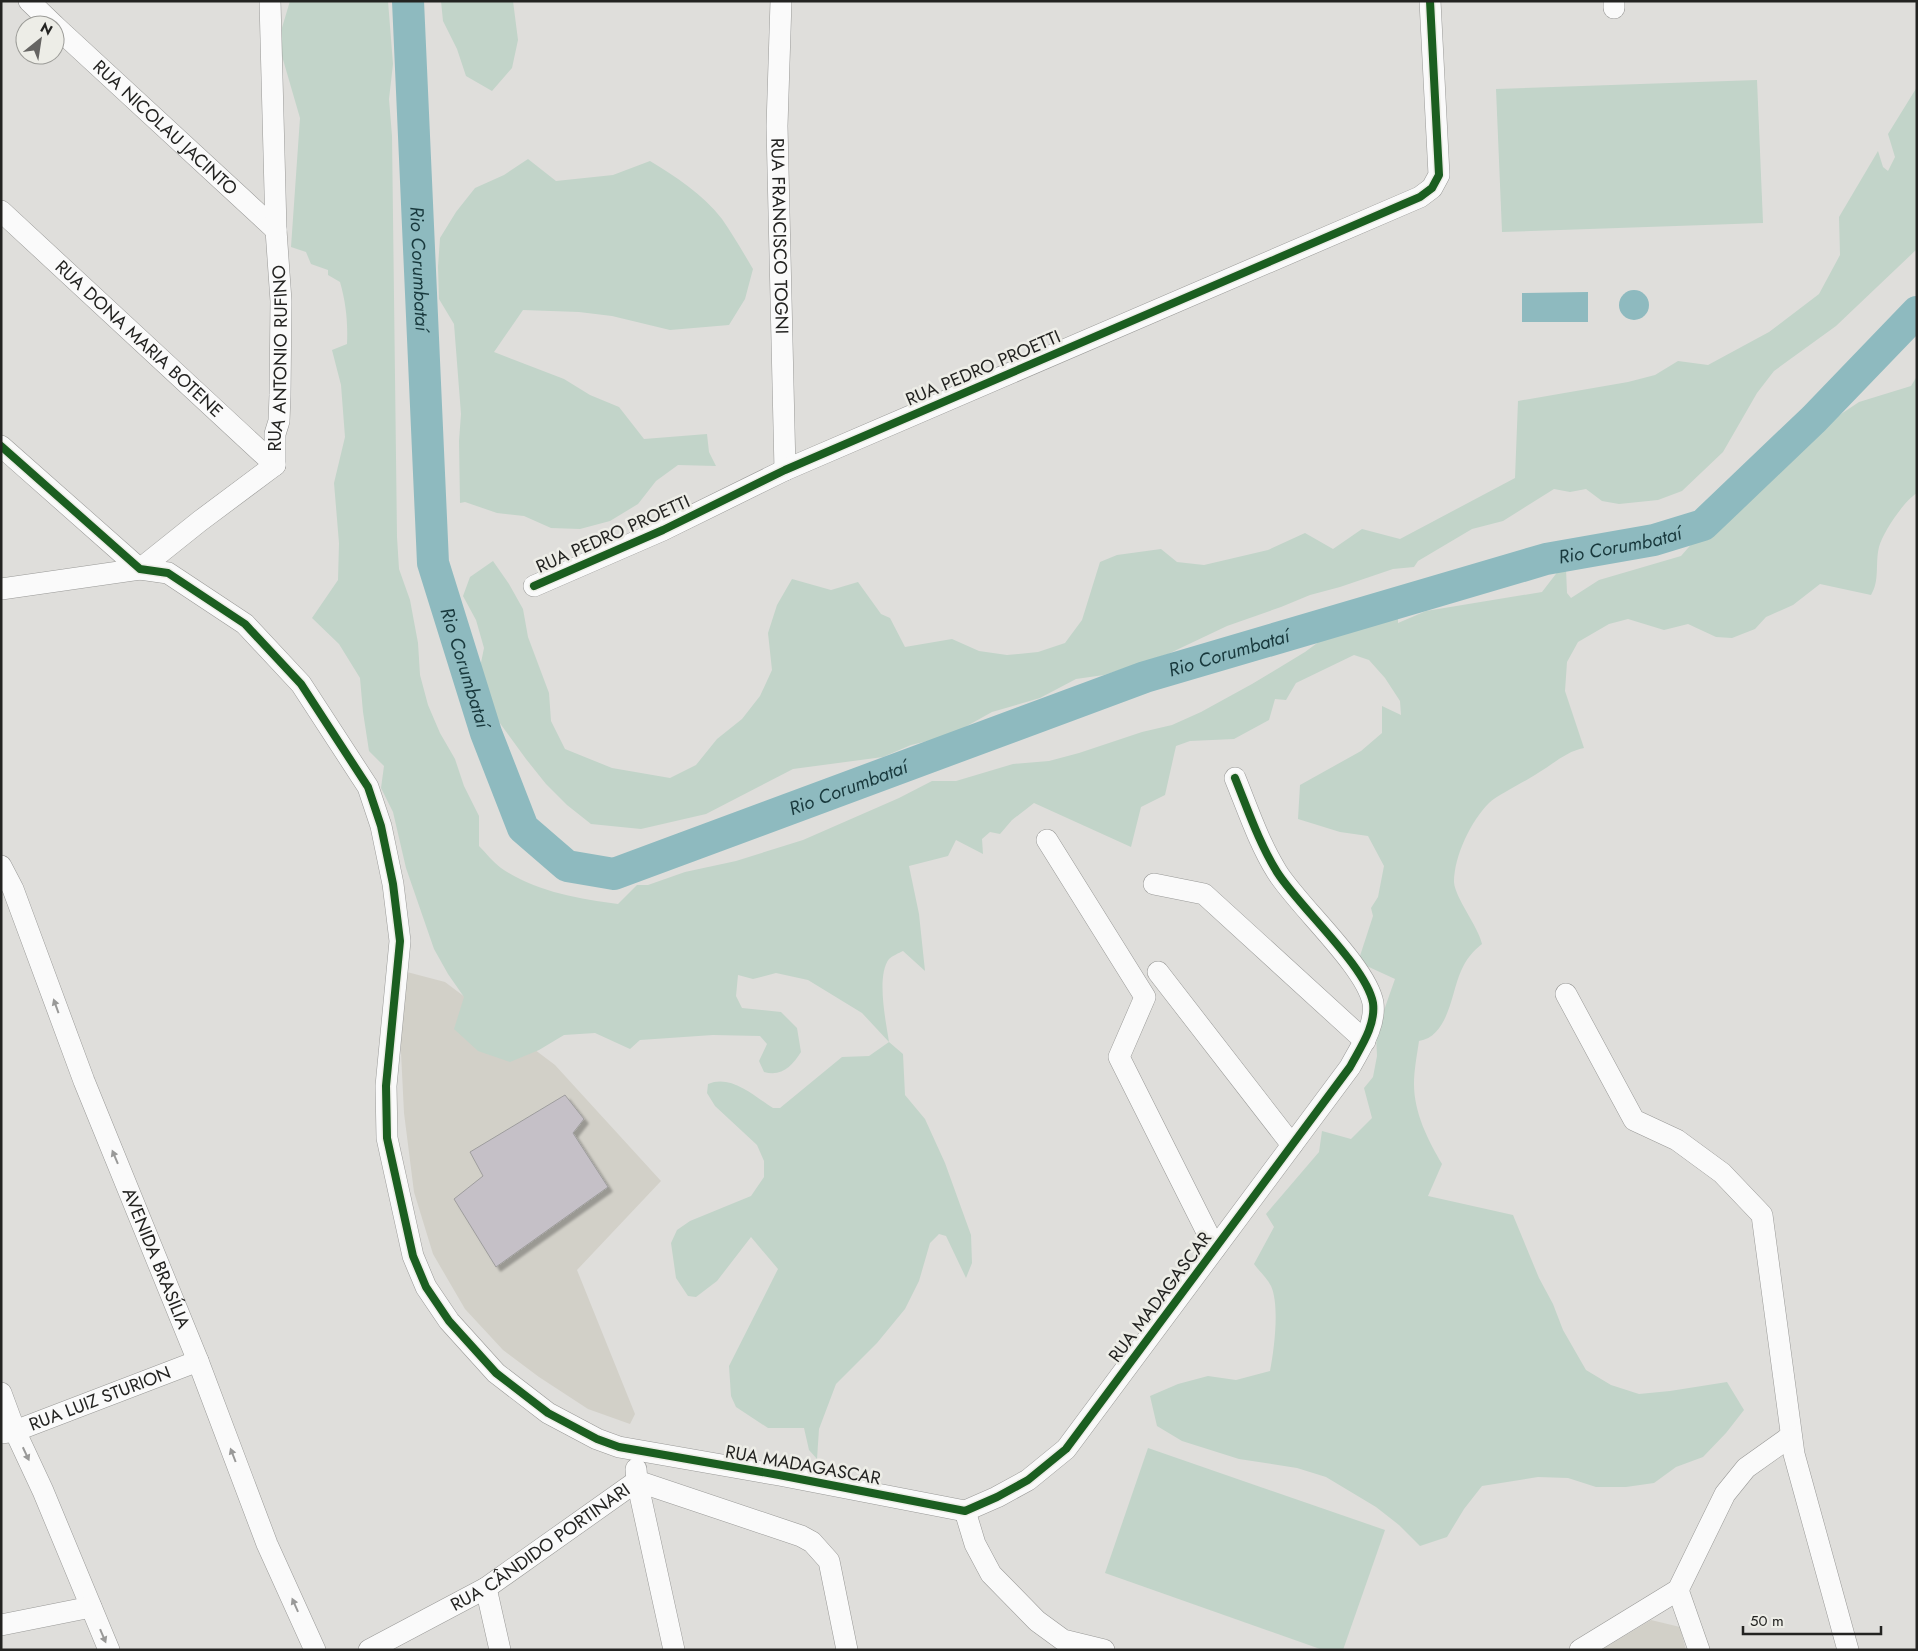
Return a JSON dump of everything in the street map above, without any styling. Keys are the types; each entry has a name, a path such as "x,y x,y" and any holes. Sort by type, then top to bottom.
{"street":[{"name":"RUA NICOLAU JACINTO","path":"29,1 44,15"},
{"name":"RUA ANTONIO RUFINO","path":"140,569 275,465 274,434 279,421 280,395 281,301 276,230 270,1"},
{"name":"RUA FRANCISCO TOGNI","path":"781,1 777,126 785,470"},
{"name":"RUA PEDRO PROETTI","path":"534,586 662,530 785,470 1420,197 1432,188 1438,175 1430,1"},
{"name":"RUA NICOLAU JACINTO","path":"65,34 276,230"},
{"name":"RUA DONA MARIA BOTENE","path":"1,211 275,465"},
{"path":"1,446 140,569"},
{"path":"1,589 140,569"},
{"name":"RUA MADAGASCAR","path":"140,569 168,573 245,624 301,684 368,787 381,826 393,884 400,941 386,1086 387,1138 413,1256 426,1288 449,1321 496,1373 548,1413 597,1439 619,1447 965,1511 997,1498 1028,1480 1066,1449 1350,1066 1365,1040 1372,1021 1373,1005 1371,996 1354,966 1277,872 1257,834 1235,778"},
{"path":"1047,840 1145,997 1119,1058 1215,1248"},
{"name":"AVENIDA BRASÍLIA","path":"1,866 13,889 84,1081 198,1361 267,1544 315,1650"},
{"path":"1154,884 1204,894 1365,1040"},
{"path":"1158,972 1292,1144"},
{"path":"1566,994 1634,1120 1678,1140 1722,1173 1762,1215 1790,1436 1848,1650"},
{"name":"RUA LUIZ STURION","path":"8,1432 198,1361"},
{"path":"1,1392 8,1432 43,1491 109,1650"},
{"path":"1580,1650 1678,1590 1725,1494 1746,1468 1790,1436"},
{"path":"636,1450 637,1481 674,1650"},
{"name":"RUA CÂNDIDO PORTINARI","path":"369,1650 486,1588 637,1481 801,1536 812,1542 829,1561 847,1650"},
{"path":"965,1511 975,1544 991,1574 1037,1621 1064,1645 1104,1650"},
{"path":"486,1588 500,1650"},
{"path":"1678,1590 1699,1650"},
{"path":"1,1625 91,1607"}],"shaded area":[{"path":"407,972 445,982 555,1065 661,1181 577,1270 635,1414 630,1424 588,1409 539,1377 503,1350 465,1309 433,1254 414,1192 404,1113 400,1032"},
{"path":"1651,1620 1680,1627 1686,1650 1601,1650"}],"green space":[{"path":"290,1 388,1 393,64 389,99 392,136 397,537 399,569 410,600 418,643 420,675 428,705 440,733 455,759 464,786 479,816 479,846 498,866 528,883 557,893 587,900 618,904 637,885 648,885 685,872 736,861 803,840 899,798 932,781 956,781 1013,764 1049,761 1142,732 1172,725 1201,712 1252,684 1305,652 1328,635 1358,628 1398,611 1398,623 1426,611 1542,592 1562,566 1566,569 1567,593 1571,598 1599,580 1681,556 1695,540 1741,508 1775,465 1811,434 1859,402 1911,386 1917,376 1917,493 1900,510 1889,525 1881,541 1874,590 1871,595 1820,584 1793,605 1766,617 1755,629 1732,638 1716,637 1688,624 1664,630 1628,619 1609,624 1578,642 1567,662 1565,691 1584,748 1566,755 1533,777 1493,799 1482,810 1470,829 1460,850 1454,882 1458,896 1482,944 1470,956 1463,967 1443,1022 1437,1031 1419,1041 1414,1079 1416,1105 1427,1136 1442,1164 1428,1196 1513,1215 1563,1330 1586,1370 1611,1385 1639,1394 1727,1382 1744,1410 1726,1433 1703,1457 1676,1467 1654,1483 1626,1487 1596,1487 1568,1478 1538,1477 1482,1486 1464,1509 1447,1537 1420,1546 1399,1525 1376,1507 1326,1477 1297,1468 1239,1459 1182,1441 1157,1426 1150,1396 1178,1384 1208,1376 1236,1380 1270,1371 1276,1316 1274,1295 1271,1286 1254,1264 1274,1227 1266,1214 1319,1152 1322,1131 1351,1139 1372,1118 1364,1088 1373,1077 1377,1056 1376,1033 1395,979 1358,962 1373,916 1371,908 1378,897 1384,866 1368,836 1340,832 1298,819 1300,785 1361,751 1382,733 1382,706 1401,715 1400,701 1385,678 1369,660 1354,655 1296,683 1286,700 1275,699 1269,720 1234,739 1190,741 1176,746 1165,795 1141,807 1131,847 1034,803 1012,820 1000,834 990,832 982,839 983,854 956,840 948,856 909,866 919,914 925,971 903,951 889,959 885,967 882,987 889,1042 862,1013 808,980 776,973 753,979 738,975 736,996 742,1008 781,1012 797,1028 801,1052 790,1066 776,1073 764,1072 759,1061 767,1044 760,1036 713,1035 640,1040 630,1049 595,1033 564,1035 539,1050 510,1062 478,1051 454,1029 464,997 434,949 406,868 393,812 381,788 384,766 369,751 360,678 339,644 312,618 338,580 339,543 334,483 345,437 341,385 332,350 347,344 347,328 340,282 328,275 328,270 311,264 306,252 291,247 300,118 282,56 281,31"},
{"path":"441,1 513,1 518,40 512,68 492,91 466,76 457,49 443,21"},
{"path":"1757,80 1763,223 1502,232 1496,89"},
{"path":"1917,87 1917,249 1836,326 1774,371 1757,393 1723,452 1682,491 1658,500 1619,504 1602,501 1586,489 1570,492 1554,489 1503,521 1472,529 1418,561 1414,567 1393,569 1310,595 1227,626 1168,654 1104,675 1076,679 1040,698 992,712 949,736 911,745 883,757 793,769 706,814 641,829 591,824 567,805 546,784 526,759 476,687 484,648 476,620 463,596 470,577 493,561 523,609 528,637 549,693 551,721 565,749 612,768 670,778 696,765 717,739 742,719 760,696 772,670 768,633 777,605 792,579 831,590 858,582 881,614 890,618 905,647 952,639 979,651 1007,655 1038,652 1065,643 1082,620 1100,562 1117,555 1161,549 1177,562 1204,565 1268,550 1305,533 1333,549 1362,529 1400,539 1515,478 1518,401 1628,382 1655,375 1678,361 1708,365 1769,332 1819,294 1840,255 1839,217 1878,151 1883,167 1888,171 1895,157 1888,134"},
{"path":"528,159 556,181 613,175 650,161 689,187 715,210 753,269 745,299 729,325 670,330 612,316 579,312 523,310 494,352 564,379 590,395 619,407 644,439 707,434 709,452 716,466 678,465 656,481 638,504 610,521 580,529 551,528 524,516 497,513 465,502 460,503 459,441 461,414 454,324 439,299 438,267 440,238 456,212 475,188 504,175"},
{"path":"889,1042 903,1054 905,1095 925,1119 945,1163 971,1235 972,1263 966,1278 946,1236 939,1234 930,1243 919,1281 905,1309 877,1343 836,1384 819,1429 817,1459 809,1450 804,1428 768,1428 736,1407 731,1396 729,1366 778,1269 751,1237 717,1281 696,1297 688,1296 676,1278 671,1243 677,1230 690,1221 751,1196 764,1177 764,1161 757,1145 715,1106 707,1093 708,1084 725,1082 734,1084 750,1092 773,1108 780,1108 842,1057 869,1056"},
{"path":"1148,1448 1385,1530 1343,1650 1323,1650 1105,1573"}],"water":[{"path":"1634,290 1645,294 1649,305 1645,316 1634,320 1623,316 1619,305 1623,294"},
{"path":"1588,292 1588,322 1522,322 1522,293"}],"building":[{"path":"565,1095 584,1119 573,1133 608,1187 496,1267 454,1199 483,1176 470,1152"}],"waterway":[{"name":"Rio Corumbataí","path":"408,1 433,563 486,733 523,828 567,866 614,874 1145,677 1546,559 1654,540 1703,525 1814,419 1917,312"}],"cycle path":[{"path":"534,586 663,530 785,470 1420,197 1432,188 1439,175 1430,1"},
{"path":"1,446 140,569 168,573 245,624 301,684 368,787 381,826 393,884 400,941 386,1086 387,1138 413,1256 426,1287 449,1321 496,1373 548,1413 597,1439 619,1447 779,1475 965,1511 997,1497 1028,1480 1066,1449 1350,1067 1370,1028 1373,1003 1368,988 1331,937 1277,872 1259,838 1235,778"}]}
